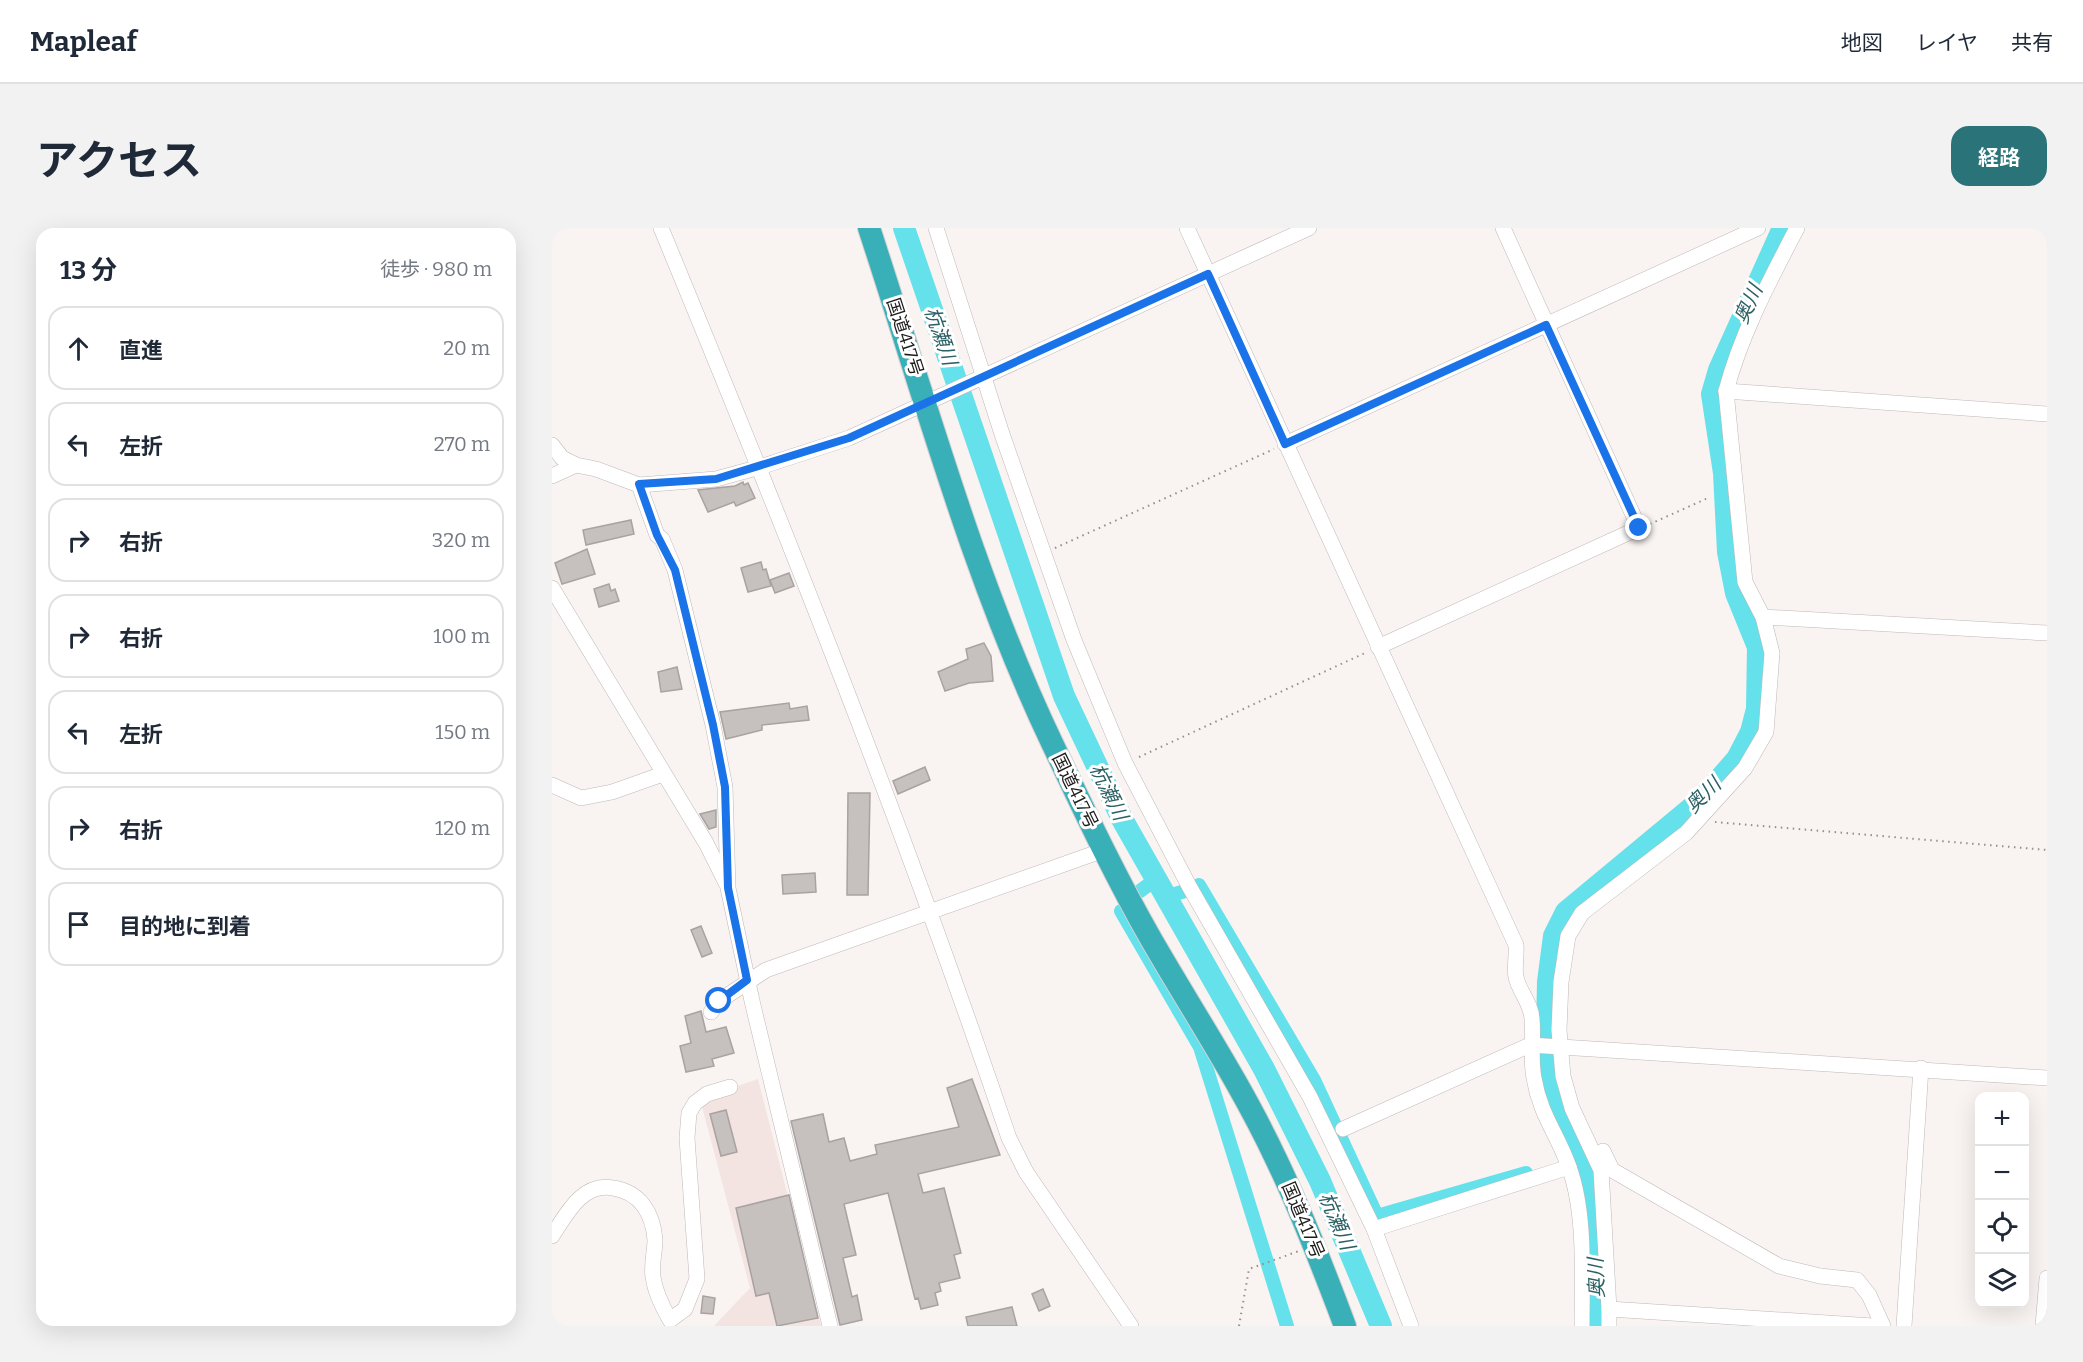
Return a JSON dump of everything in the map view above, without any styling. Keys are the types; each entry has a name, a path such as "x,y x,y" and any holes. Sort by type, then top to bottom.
{"highway":[{"name":"国道417号","path":"869,228 934,398 965,522 1020,674 1104,850 1150,937 1216,1047 1276,1158 1315,1246 1345,1326"}],"street":[{"path":"661,228 760,467 875,761 1009,1138 1026,1172 1131,1326"},
{"path":"936,228 981,376 1074,640 1125,763 1189,886 1264,1012 1310,1097 1374,1229 1411,1326"},
{"path":"1187,228 1516,945 1518,961 1516,976 1529,1002 1533,1021 1530,1045 1534,1079 1545,1120 1569,1167 1577,1203 1582,1324 1566,1326"},
{"path":"552,446 562,458 576,465 639,484 716,479 760,467 849,438 1309,228"},
{"path":"1378,647 1639,528 1503,228"},
{"path":"1285,444 1758,228"},
{"path":"1609,1326 1601,1170 1572,1108 1563,1076 1558,1045 1561,982 1568,936 1582,913 1686,833 1745,768 1766,732 1772,653 1763,617 1745,582 1726,390 1732,367 1768,285 1797,228"},
{"path":"1726,390 2047,414"},
{"path":"552,476 576,465"},
{"path":"639,484 657,535 675,570 713,725 725,787 728,888 747,980 830,1326"},
{"path":"552,588 706,843 728,888"},
{"path":"1763,617 2047,633"},
{"path":"552,785 581,798 612,792 663,774"},
{"path":"711,1012 719,1001 747,980 766,970 1104,850"},
{"path":"1343,1129 1530,1045 1921,1068 2047,1078"},
{"path":"1904,1326 1921,1068"},
{"path":"552,1236 572,1205 587,1193 609,1187 630,1193 641,1201 648,1211 655,1242 653,1278 665,1313 670,1320 685,1309 697,1279 687,1137 689,1113 695,1103 707,1094 730,1087"},
{"path":"1592,1148 1602,1149 1612,1170 1779,1266 1820,1276 1857,1280 1869,1295 1883,1326"},
{"path":"1374,1229 1569,1167"},
{"path":"2043,1326 2047,1278"},
{"path":"1609,1309 1873,1326"}],"path":[{"path":"1044,553 1285,444"},
{"path":"1639,528 1708,498"},
{"path":"1125,763 1378,647"},
{"path":"1697,821 2047,850"},
{"path":"1239,1326 1249,1269 1315,1246"}],"shaded area":[{"path":"758,1079 821,1326 714,1326 750,1288 700,1099"}],"building":[{"path":"743,482 744,485 748,483 755,498 736,506 734,502 708,512 698,490 735,486"},
{"path":"631,520 634,534 586,545 583,530"},
{"path":"587,549 595,574 562,584 555,563"},
{"path":"761,562 763,570 766,569 771,586 748,592 741,568"},
{"path":"789,573 794,586 775,593 770,580"},
{"path":"609,584 611,591 615,589 619,601 599,607 594,589"},
{"path":"984,643 991,656 993,681 969,683 945,691 938,672 968,659 966,649"},
{"path":"677,667 682,689 661,692 658,672"},
{"path":"789,703 790,709 807,706 809,720 762,725 762,730 726,739 720,712"},
{"path":"925,767 930,780 898,794 893,781"},
{"path":"848,793 870,793 868,895 847,895"},
{"path":"716,810 716,827 709,829 700,814"},
{"path":"815,873 816,892 783,894 782,875"},
{"path":"701,926 712,953 702,957 691,930"},
{"path":"701,1011 706,1032 726,1027 734,1053 712,1059 714,1066 686,1072 680,1046 691,1043 685,1016"},
{"path":"972,1079 1000,1155 918,1174 923,1193 944,1188 961,1253 954,1255 960,1278 939,1283 941,1291 935,1293 938,1305 921,1309 918,1298 915,1299 888,1193 844,1204 856,1255 843,1258 852,1297 857,1295 862,1320 840,1325 791,1121 823,1114 829,1142 844,1138 850,1161 877,1154 875,1145 959,1127 947,1088"},
{"path":"726,1110 737,1152 721,1156 710,1114"},
{"path":"789,1195 818,1318 777,1326 769,1293 756,1296 736,1208"},
{"path":"1043,1289 1050,1306 1039,1311 1032,1294"},
{"path":"703,1296 715,1298 713,1314 701,1313"},
{"path":"1012,1307 1017,1326 968,1326 966,1317"}],"waterway":[{"name":"杭瀬川","path":"904,228 1064,696 1122,819 1264,1069 1320,1181 1381,1326"},
{"name":"奥川","path":"1598,1326 1594,1216 1585,1176 1562,1127 1546,1078 1548,982 1554,936 1566,912 1701,800 1737,759 1751,732 1757,709 1758,647 1736,593 1728,552 1724,473 1712,394 1719,370 1783,228"},
{"path":"1140,891 1155,880"},
{"path":"1199,885 1314,1080 1377,1216 1526,1173"},
{"path":"1165,897 1185,891"},
{"path":"1121,911 1200,1047 1287,1326"}],"route":[{"path":"719,1001 747,980 746,966 728,888 725,787 713,725 675,570 662,539 657,535 639,484 716,479 797,456 849,438 942,393 1208,274 1285,444 1546,325 1639,528"}]}
